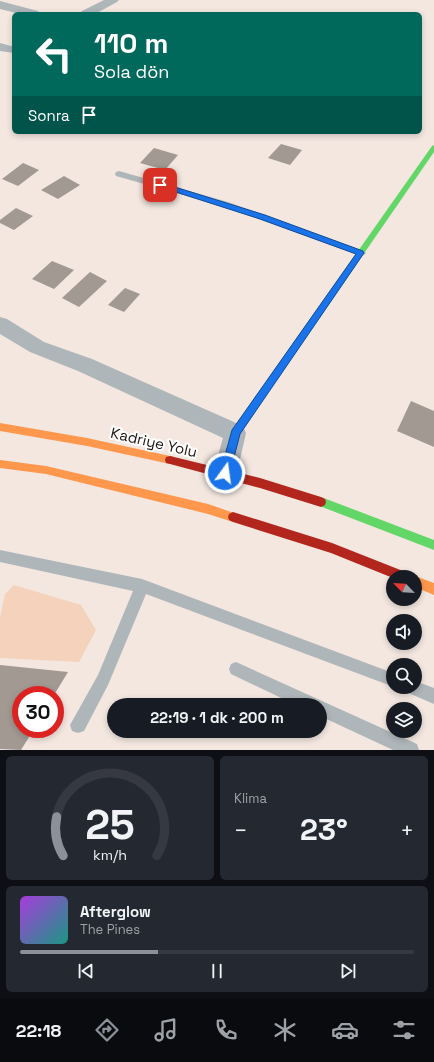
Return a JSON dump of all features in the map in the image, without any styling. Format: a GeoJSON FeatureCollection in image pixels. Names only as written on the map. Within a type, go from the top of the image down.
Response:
{"type":"FeatureCollection","features":[{"type":"Feature","properties":{"kind":"main road"},"geometry":{"type":"LineString","coordinates":[[235,433],[434,147]]}},
{"type":"Feature","properties":{"kind":"main road","name":"Kadriye Yolu"},"geometry":{"type":"LineString","coordinates":[[0,427],[72,438],[225,473],[343,510],[434,545]]}},
{"type":"Feature","properties":{"kind":"main road"},"geometry":{"type":"LineString","coordinates":[[0,464],[46,470],[208,509],[332,548],[387,570]]}},
{"type":"Feature","properties":{"kind":"main road"},"geometry":{"type":"LineString","coordinates":[[422,584],[434,589]]}},
{"type":"Feature","properties":{"kind":"street"},"geometry":{"type":"LineString","coordinates":[[90,12],[113,0]]}},
{"type":"Feature","properties":{"kind":"street"},"geometry":{"type":"LineString","coordinates":[[0,5],[26,12]]}},
{"type":"Feature","properties":{"kind":"street"},"geometry":{"type":"LineString","coordinates":[[0,47],[12,50]]}},
{"type":"Feature","properties":{"kind":"street"},"geometry":{"type":"LineString","coordinates":[[0,324],[36,347],[85,365],[235,433],[225,473]]}},
{"type":"Feature","properties":{"kind":"lane"},"geometry":{"type":"LineString","coordinates":[[119,174],[225,204],[361,253]]}},
{"type":"Feature","properties":{"kind":"lane"},"geometry":{"type":"LineString","coordinates":[[0,556],[142,586],[386,677]]}},
{"type":"Feature","properties":{"kind":"lane"},"geometry":{"type":"LineString","coordinates":[[78,725],[103,680],[142,586]]}},
{"type":"Feature","properties":{"kind":"lane"},"geometry":{"type":"LineString","coordinates":[[236,670],[298,698]]}},
{"type":"Feature","properties":{"kind":"lane"},"geometry":{"type":"LineString","coordinates":[[422,691],[434,696]]}},
{"type":"Feature","properties":{"kind":"lane"},"geometry":{"type":"LineString","coordinates":[[327,711],[411,750]]}},
{"type":"Feature","properties":{"kind":"shaded area"},"geometry":{"type":"Polygon","coordinates":[[[14,585],[81,605],[96,630],[79,662],[0,658],[0,617],[5,594],[14,585]]]}},
{"type":"Feature","properties":{"kind":"building"},"geometry":{"type":"Polygon","coordinates":[[[281,144],[302,150],[290,165],[268,158],[281,144]]]}},
{"type":"Feature","properties":{"kind":"building"},"geometry":{"type":"Polygon","coordinates":[[[154,148],[178,155],[165,170],[140,163],[154,148]]]}},
{"type":"Feature","properties":{"kind":"building"},"geometry":{"type":"Polygon","coordinates":[[[23,163],[39,170],[18,186],[2,179],[23,163]]]}},
{"type":"Feature","properties":{"kind":"building"},"geometry":{"type":"Polygon","coordinates":[[[64,176],[80,185],[58,199],[41,190],[64,176]]]}},
{"type":"Feature","properties":{"kind":"building"},"geometry":{"type":"Polygon","coordinates":[[[16,208],[33,216],[14,230],[0,223],[0,220],[16,208]]]}},
{"type":"Feature","properties":{"kind":"building"},"geometry":{"type":"Polygon","coordinates":[[[52,261],[74,270],[54,289],[32,279],[52,261]]]}},
{"type":"Feature","properties":{"kind":"building"},"geometry":{"type":"Polygon","coordinates":[[[90,272],[107,281],[79,307],[62,298],[90,272]]]}},
{"type":"Feature","properties":{"kind":"building"},"geometry":{"type":"Polygon","coordinates":[[[125,288],[140,294],[124,312],[108,305],[125,288]]]}},
{"type":"Feature","properties":{"kind":"building"},"geometry":{"type":"Polygon","coordinates":[[[411,401],[434,411],[434,447],[397,431],[411,401]]]}},
{"type":"Feature","properties":{"kind":"building"},"geometry":{"type":"Polygon","coordinates":[[[0,665],[68,672],[59,686],[12,686],[12,738],[28,738],[21,750],[0,749],[0,665]]]}},
{"type":"Feature","properties":{"kind":"traffic: fast"},"geometry":{"type":"LineString","coordinates":[[235,433],[434,147]]}},
{"type":"Feature","properties":{"kind":"traffic: fast"},"geometry":{"type":"LineString","coordinates":[[321,502],[434,545]]}},
{"type":"Feature","properties":{"kind":"traffic: slow"},"geometry":{"type":"LineString","coordinates":[[0,427],[87,442],[170,460]]}},
{"type":"Feature","properties":{"kind":"traffic: slow"},"geometry":{"type":"LineString","coordinates":[[0,464],[46,470],[208,509],[233,517]]}},
{"type":"Feature","properties":{"kind":"traffic: slow"},"geometry":{"type":"LineString","coordinates":[[422,584],[434,589]]}},
{"type":"Feature","properties":{"kind":"traffic: jam"},"geometry":{"type":"LineString","coordinates":[[170,460],[260,483],[321,502]]}},
{"type":"Feature","properties":{"kind":"traffic: jam"},"geometry":{"type":"LineString","coordinates":[[233,517],[332,548],[387,570]]}},
{"type":"Feature","properties":{"kind":"route"},"geometry":{"type":"LineString","coordinates":[[160,185],[225,204],[361,253],[235,433],[225,473]]}}]}
